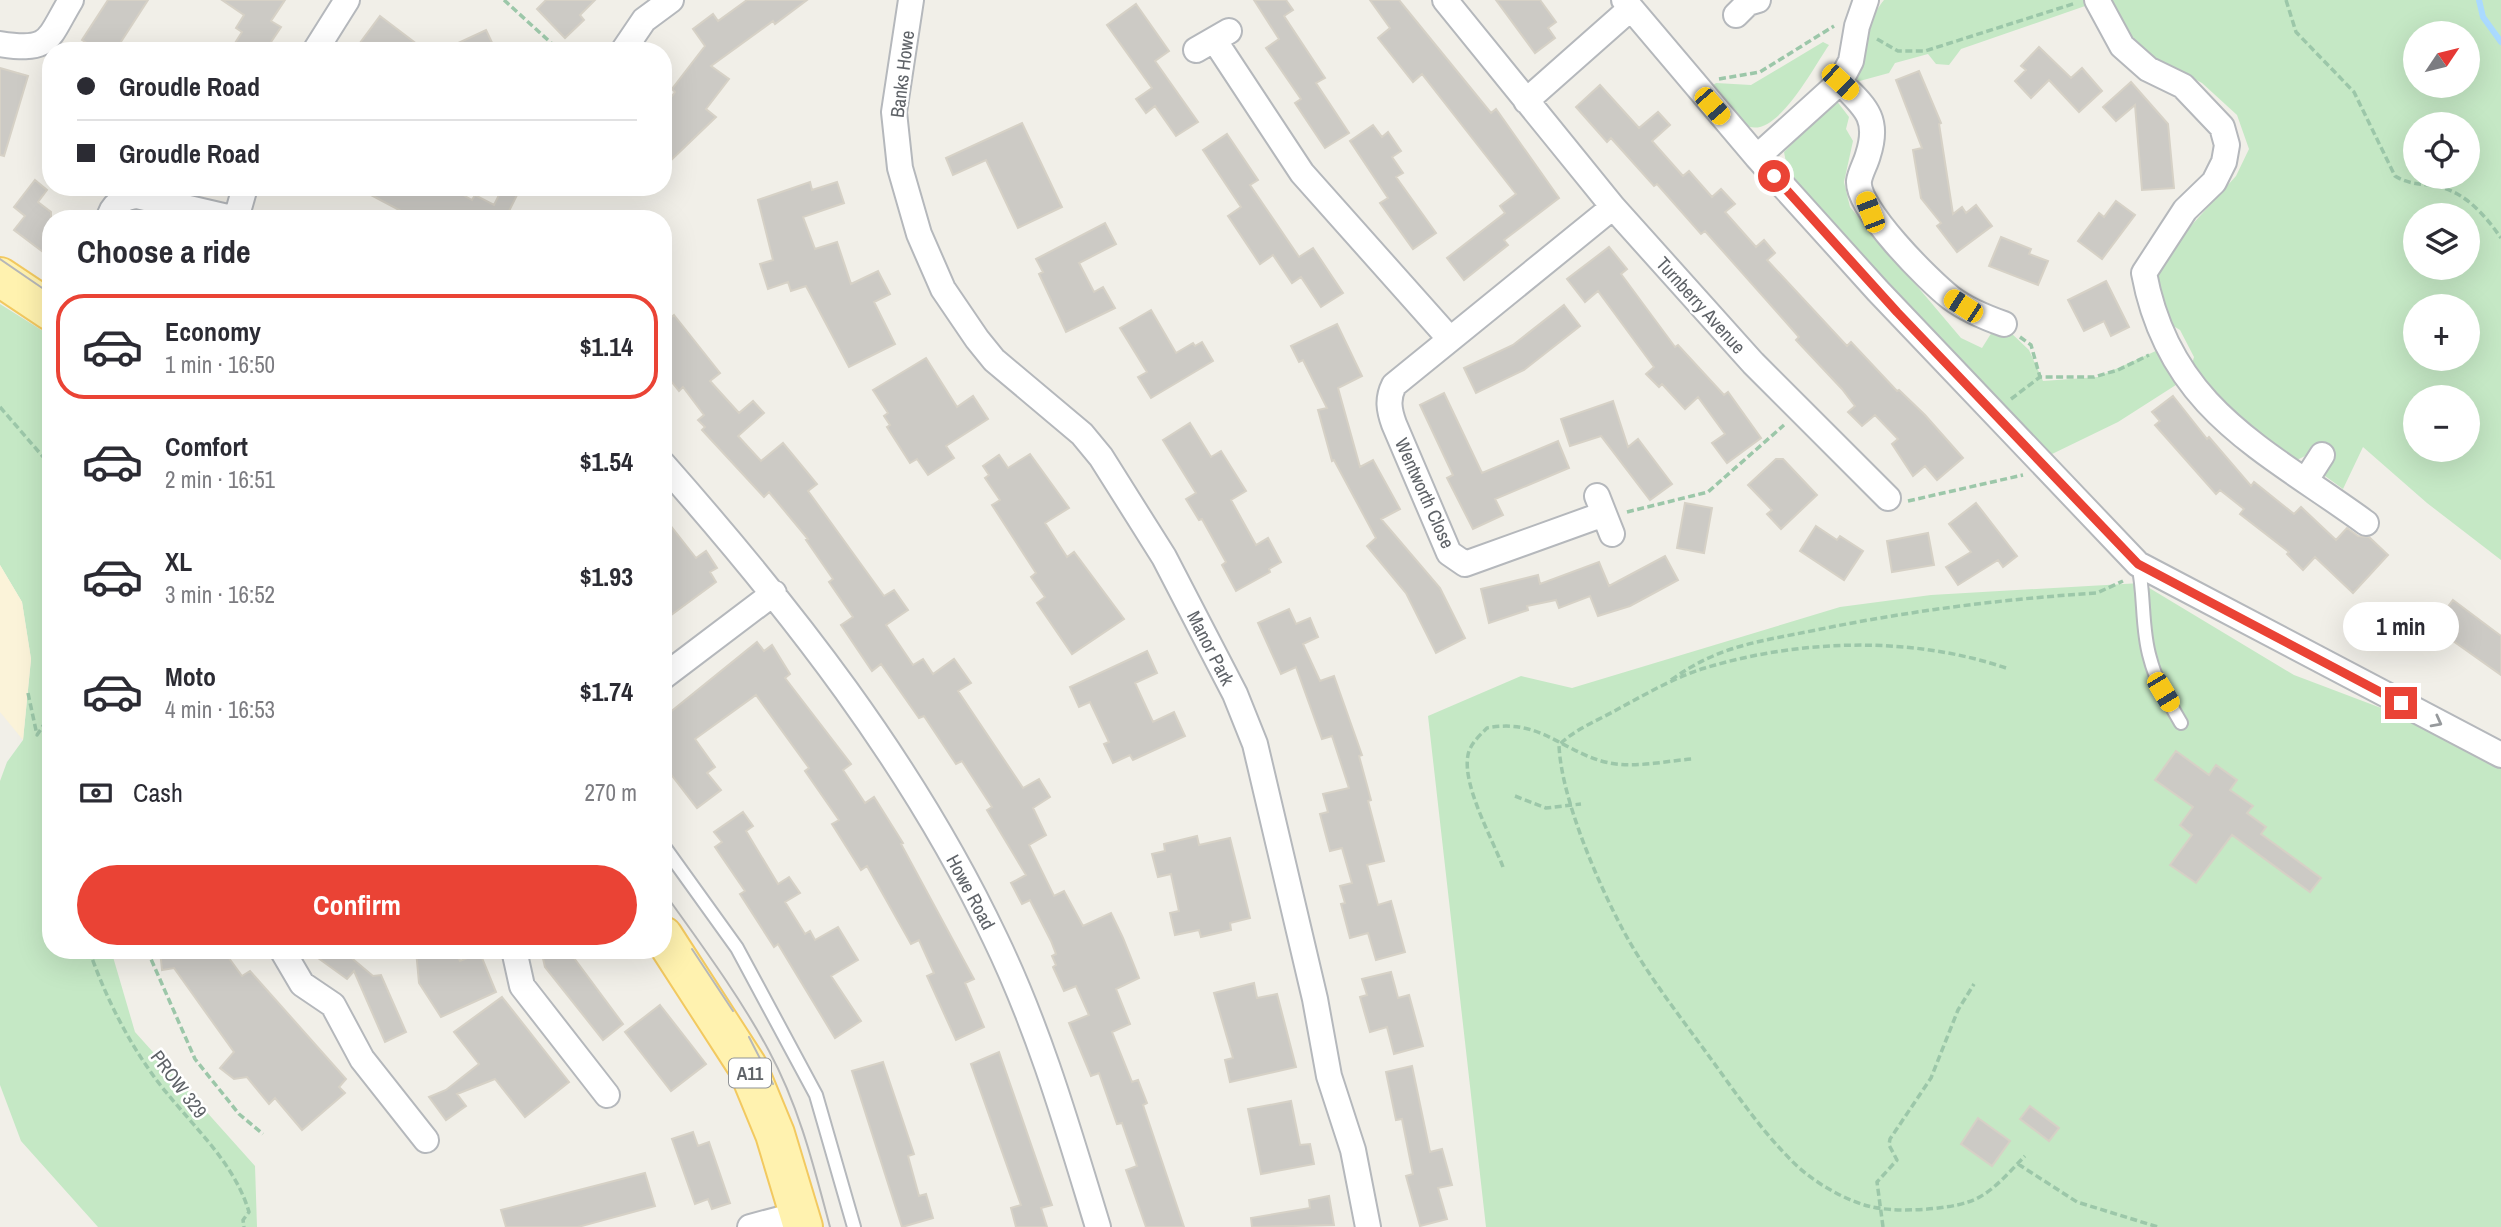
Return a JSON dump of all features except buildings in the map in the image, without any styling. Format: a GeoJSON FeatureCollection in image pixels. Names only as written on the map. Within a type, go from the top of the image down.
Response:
{"type":"FeatureCollection","features":[{"type":"Feature","properties":{"kind":"main road"},"geometry":{"type":"LineString","coordinates":[[0,278],[42,305]]}},
{"type":"Feature","properties":{"kind":"main road","name":"A11"},"geometry":{"type":"LineString","coordinates":[[672,950],[747,1066],[775,1134],[801,1221]]}},
{"type":"Feature","properties":{"kind":"street"},"geometry":{"type":"LineString","coordinates":[[46,42],[71,0]]}},
{"type":"Feature","properties":{"kind":"street"},"geometry":{"type":"LineString","coordinates":[[321,42],[347,0]]}},
{"type":"Feature","properties":{"kind":"street"},"geometry":{"type":"LineString","coordinates":[[628,42],[644,20],[671,0]]}},
{"type":"Feature","properties":{"kind":"street","name":"Banks Howe"},"geometry":{"type":"LineString","coordinates":[[898,147],[894,112],[911,0]]}},
{"type":"Feature","properties":{"kind":"street","name":"Turnberry Avenue"},"geometry":{"type":"LineString","coordinates":[[1445,0],[1525,102],[1613,207],[1754,363],[1888,498]]}},
{"type":"Feature","properties":{"kind":"street"},"geometry":{"type":"LineString","coordinates":[[1736,15],[1748,3],[1758,0]]}},
{"type":"Feature","properties":{"kind":"street"},"geometry":{"type":"LineString","coordinates":[[1757,157],[1840,82],[1851,61],[1857,26],[1866,0]]}},
{"type":"Feature","properties":{"kind":"street"},"geometry":{"type":"LineString","coordinates":[[2097,0],[2122,46],[2148,69],[2183,86],[2222,127],[2227,145],[2224,162],[2214,182],[2185,210],[2144,273],[2149,302],[2167,346],[2222,420],[2366,523]]}},
{"type":"Feature","properties":{"kind":"street"},"geometry":{"type":"LineString","coordinates":[[1525,102],[1627,4],[1757,157],[1992,412],[2138,564],[2501,755]]}},
{"type":"Feature","properties":{"kind":"street"},"geometry":{"type":"LineString","coordinates":[[1213,40],[1302,173],[1449,338]]}},
{"type":"Feature","properties":{"kind":"street"},"geometry":{"type":"LineString","coordinates":[[0,44],[30,49],[42,44]]}},
{"type":"Feature","properties":{"kind":"street"},"geometry":{"type":"LineString","coordinates":[[1840,82],[1867,108],[1874,134],[1858,182],[1870,212],[1903,252],[1949,296],[1977,315],[2004,324]]}},
{"type":"Feature","properties":{"kind":"street","name":"Manor Park"},"geometry":{"type":"LineString","coordinates":[[898,147],[900,168],[919,234],[943,289],[994,360],[1082,433],[1101,457],[1164,557],[1234,694],[1255,744],[1315,999],[1329,1076],[1353,1150],[1368,1227]]}},
{"type":"Feature","properties":{"kind":"street"},"geometry":{"type":"LineString","coordinates":[[114,210],[119,202],[127,197],[137,196],[197,210]]}},
{"type":"Feature","properties":{"kind":"street","name":"Wentworth Close"},"geometry":{"type":"LineString","coordinates":[[1604,515],[1465,564],[1449,553],[1389,411],[1390,394],[1394,385],[1613,207]]}},
{"type":"Feature","properties":{"kind":"street"},"geometry":{"type":"LineString","coordinates":[[2306,481],[2322,455]]}},
{"type":"Feature","properties":{"kind":"street","name":"Howe Road"},"geometry":{"type":"LineString","coordinates":[[672,474],[775,593],[908,781],[957,863],[996,940],[1026,1011],[1057,1094],[1097,1227]]}},
{"type":"Feature","properties":{"kind":"street"},"geometry":{"type":"LineString","coordinates":[[672,670],[775,593]]}},
{"type":"Feature","properties":{"kind":"street"},"geometry":{"type":"LineString","coordinates":[[287,959],[302,984],[333,1005],[362,1059],[426,1140]]}},
{"type":"Feature","properties":{"kind":"street"},"geometry":{"type":"LineString","coordinates":[[516,959],[522,986],[607,1095]]}},
{"type":"Feature","properties":{"kind":"street"},"geometry":{"type":"LineString","coordinates":[[750,1227],[801,1221]]}},
{"type":"Feature","properties":{"kind":"lane"},"geometry":{"type":"LineString","coordinates":[[2138,564],[2144,590],[2149,656],[2163,692],[2181,723]]}},
{"type":"Feature","properties":{"kind":"lane"},"geometry":{"type":"LineString","coordinates":[[672,858],[737,948],[816,1096],[854,1227]]}},
{"type":"Feature","properties":{"kind":"path"},"geometry":{"type":"LineString","coordinates":[[504,0],[551,42]]}},
{"type":"Feature","properties":{"kind":"path"},"geometry":{"type":"LineString","coordinates":[[1711,80],[1760,72],[1843,21],[1857,26],[1898,51],[1924,51],[2085,0]]}},
{"type":"Feature","properties":{"kind":"path"},"geometry":{"type":"LineString","coordinates":[[2286,0],[2295,32],[2354,92],[2395,176],[2404,182],[2442,188],[2462,197],[2490,222],[2501,238]]}},
{"type":"Feature","properties":{"kind":"path"},"geometry":{"type":"LineString","coordinates":[[2004,324],[2031,345],[2039,377]]}},
{"type":"Feature","properties":{"kind":"path"},"geometry":{"type":"LineString","coordinates":[[1992,412],[2039,377],[2094,377],[2118,370],[2167,346]]}},
{"type":"Feature","properties":{"kind":"path"},"geometry":{"type":"LineString","coordinates":[[0,407],[42,456]]}},
{"type":"Feature","properties":{"kind":"path"},"geometry":{"type":"LineString","coordinates":[[1604,515],[1708,492],[1802,410]]}},
{"type":"Feature","properties":{"kind":"path"},"geometry":{"type":"LineString","coordinates":[[1888,498],[1910,501],[2046,468]]}},
{"type":"Feature","properties":{"kind":"path"},"geometry":{"type":"LineString","coordinates":[[2025,1156],[1998,1183],[1969,1202],[1941,1207],[1868,1206],[1818,1182],[1792,1161],[1749,1112],[1628,939],[1581,834],[1560,760],[1559,745],[1663,685],[1697,661],[1738,645],[1898,612],[2097,593],[2118,585],[2138,564]]}},
{"type":"Feature","properties":{"kind":"path"},"geometry":{"type":"LineString","coordinates":[[1663,685],[1703,669],[1756,654],[1816,647],[1888,648],[1966,654],[2006,668]]}},
{"type":"Feature","properties":{"kind":"path"},"geometry":{"type":"LineString","coordinates":[[28,692],[37,735],[42,728]]}},
{"type":"Feature","properties":{"kind":"path"},"geometry":{"type":"LineString","coordinates":[[1503,867],[1474,792],[1468,755],[1475,740],[1487,728],[1521,725],[1604,761],[1631,765],[1692,759]]}},
{"type":"Feature","properties":{"kind":"path"},"geometry":{"type":"LineString","coordinates":[[1515,796],[1546,808],[1581,804]]}},
{"type":"Feature","properties":{"kind":"path","name":"PROW 329"},"geometry":{"type":"LineString","coordinates":[[92,959],[106,997],[128,1038],[157,1081],[233,1173],[249,1212],[243,1220],[244,1227]]}},
{"type":"Feature","properties":{"kind":"path"},"geometry":{"type":"LineString","coordinates":[[151,959],[195,1059],[239,1114],[262,1134]]}},
{"type":"Feature","properties":{"kind":"path"},"geometry":{"type":"LineString","coordinates":[[1883,1227],[1877,1182],[1897,1160],[1889,1145],[1889,1139],[1931,1079],[1958,1010],[1974,984]]}},
{"type":"Feature","properties":{"kind":"path"},"geometry":{"type":"LineString","coordinates":[[2017,1164],[2077,1202],[2158,1227]]}},
{"type":"Feature","properties":{"kind":"green space"},"geometry":{"type":"Polygon","coordinates":[[[1884,0],[2084,0],[2088,5],[1961,49],[1949,65],[1936,64],[1928,54],[1895,63],[1889,73],[1856,82],[1857,62],[1863,39],[1884,0]]]}},
{"type":"Feature","properties":{"kind":"green space"},"geometry":{"type":"Polygon","coordinates":[[[2108,0],[2501,0],[2501,560],[2427,503],[2363,447],[2343,489],[2325,476],[2325,470],[2334,453],[2320,443],[2313,452],[2297,460],[2281,451],[2239,418],[2192,364],[2194,357],[2180,330],[2170,324],[2155,276],[2161,259],[2236,176],[2249,149],[2237,115],[2202,83],[2174,68],[2153,62],[2135,46],[2108,0]]]}},
{"type":"Feature","properties":{"kind":"green space"},"geometry":{"type":"Polygon","coordinates":[[[1823,42],[1829,45],[1803,85],[1780,114],[1768,123],[1756,127],[1744,124],[1712,86],[1716,83],[1751,85],[1823,42]]]}},
{"type":"Feature","properties":{"kind":"green space"},"geometry":{"type":"Polygon","coordinates":[[[1836,100],[1849,117],[1846,129],[1853,141],[1844,182],[1850,207],[1961,338],[1982,348],[1992,332],[2009,331],[2029,350],[2043,381],[2098,377],[2158,350],[2179,383],[2118,422],[2050,455],[1938,338],[1788,173],[1784,152],[1836,100]]]}},
{"type":"Feature","properties":{"kind":"green space"},"geometry":{"type":"Polygon","coordinates":[[[0,304],[42,330],[42,959],[114,959],[135,1032],[255,1166],[257,1227],[98,1227],[21,1141],[0,1085],[0,781],[7,762],[23,740],[31,659],[22,602],[0,565],[0,304]]]}},
{"type":"Feature","properties":{"kind":"green space"},"geometry":{"type":"Polygon","coordinates":[[[2141,583],[2294,675],[2397,714],[2501,768],[2501,1227],[1486,1227],[1428,716],[1521,676],[1572,688],[1840,607],[1931,595],[2141,583]]]}},
{"type":"Feature","properties":{"kind":"sand"},"geometry":{"type":"Polygon","coordinates":[[[0,565],[22,602],[31,659],[23,740],[0,712],[0,565]]]}},
{"type":"Feature","properties":{"kind":"waterway"},"geometry":{"type":"LineString","coordinates":[[2479,0],[2483,17],[2501,42]]}},
{"type":"Feature","properties":{"kind":"tram line"},"geometry":{"type":"LineString","coordinates":[[0,259],[42,288]]}},
{"type":"Feature","properties":{"kind":"tram line"},"geometry":{"type":"LineString","coordinates":[[672,904],[732,989],[780,1072],[805,1137],[830,1227]]}},
{"type":"Feature","properties":{"kind":"tram line"},"geometry":{"type":"LineString","coordinates":[[692,949],[733,1011]]}},
{"type":"Feature","properties":{"kind":"tram line"},"geometry":{"type":"LineString","coordinates":[[749,1037],[773,1084]]}},
{"type":"Feature","properties":{"kind":"route"},"geometry":{"type":"LineString","coordinates":[[1774,176],[1897,312],[2138,564],[2248,625],[2401,703]]}}]}
